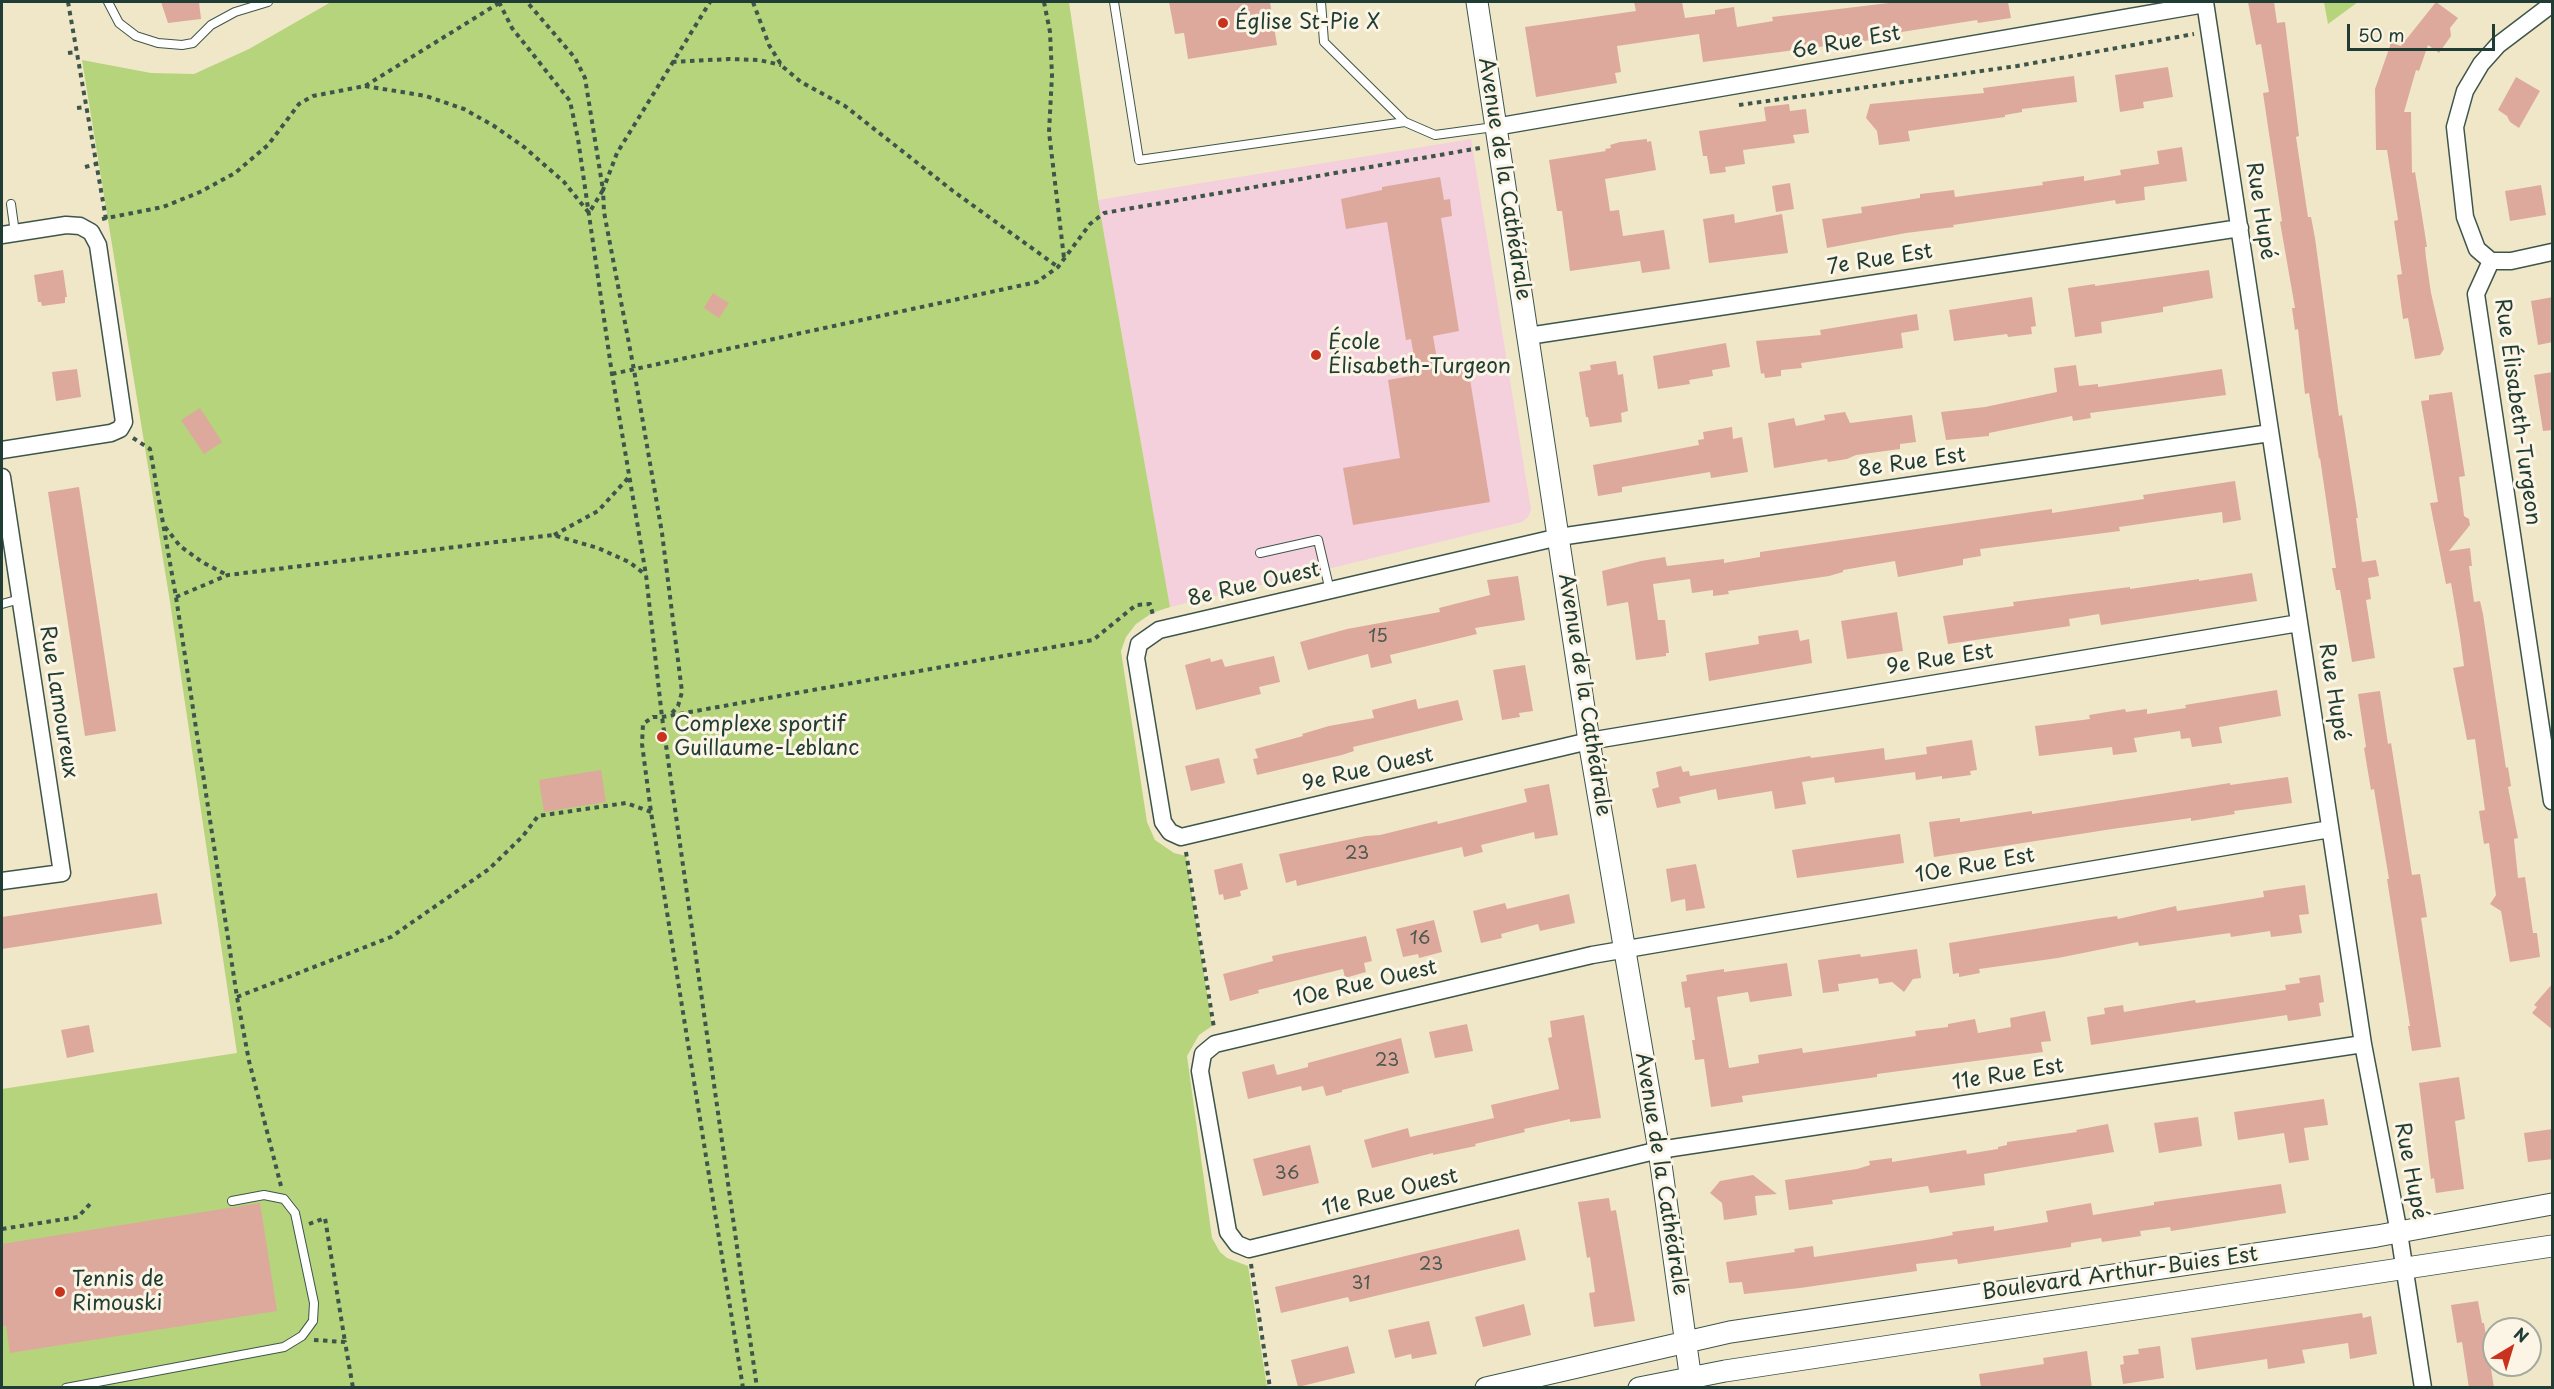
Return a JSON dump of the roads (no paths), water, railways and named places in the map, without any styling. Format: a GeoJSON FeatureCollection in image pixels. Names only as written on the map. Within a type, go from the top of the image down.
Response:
{"type":"FeatureCollection","features":[{"type":"Feature","properties":{"kind":"street","name":"Avenue de la Cathédrale"},"geometry":{"type":"LineString","coordinates":[[1477,2],[1589,741],[1659,1150],[1691,1382]]}},
{"type":"Feature","properties":{"kind":"street","name":"6e Rue Est"},"geometry":{"type":"LineString","coordinates":[[1496,136],[2205,3]]}},
{"type":"Feature","properties":{"kind":"street","name":"Rue Hupé"},"geometry":{"type":"LineString","coordinates":[[2205,3],[2363,1044],[2399,1233],[2423,1388]]}},
{"type":"Feature","properties":{"kind":"street"},"geometry":{"type":"LineString","coordinates":[[2553,4],[2498,45],[2481,64],[2465,91],[2455,127],[2465,217],[2477,249],[2491,261],[2511,261],[2553,252]]}},
{"type":"Feature","properties":{"kind":"street"},"geometry":{"type":"LineString","coordinates":[[2,450],[103,435],[120,429],[124,422],[98,244],[86,229],[66,225],[8,234]]}},
{"type":"Feature","properties":{"kind":"street","name":"7e Rue Est"},"geometry":{"type":"LineString","coordinates":[[1528,336],[2240,228]]}},
{"type":"Feature","properties":{"kind":"street","name":"Rue Élisabeth-Turgeon"},"geometry":{"type":"LineString","coordinates":[[2491,261],[2476,294],[2549,756],[2553,801]]}},
{"type":"Feature","properties":{"kind":"street","name":"8e Rue Est"},"geometry":{"type":"LineString","coordinates":[[1559,537],[2270,433]]}},
{"type":"Feature","properties":{"kind":"street","name":"Rue Lamoureux"},"geometry":{"type":"LineString","coordinates":[[2,477],[62,873],[2,881]]}},
{"type":"Feature","properties":{"kind":"street","name":"8e Rue Ouest"},"geometry":{"type":"LineString","coordinates":[[1181,837],[1170,832],[1163,822],[1136,653],[1139,644],[1159,630],[1559,537]]}},
{"type":"Feature","properties":{"kind":"street","name":"9e Rue Est"},"geometry":{"type":"LineString","coordinates":[[1589,741],[2299,623]]}},
{"type":"Feature","properties":{"kind":"street","name":"9e Rue Ouest"},"geometry":{"type":"LineString","coordinates":[[1181,837],[1589,741]]}},
{"type":"Feature","properties":{"kind":"street","name":"10e Rue Est"},"geometry":{"type":"LineString","coordinates":[[1626,948],[2330,829]]}},
{"type":"Feature","properties":{"kind":"street","name":"10e Rue Ouest"},"geometry":{"type":"LineString","coordinates":[[1249,1249],[1237,1244],[1228,1232],[1211,1140],[1200,1071],[1203,1054],[1215,1044],[1287,1025],[1626,948]]}},
{"type":"Feature","properties":{"kind":"street","name":"11e Rue Est"},"geometry":{"type":"LineString","coordinates":[[1659,1150],[2363,1044]]}},
{"type":"Feature","properties":{"kind":"street","name":"11e Rue Ouest"},"geometry":{"type":"LineString","coordinates":[[1249,1249],[1659,1150]]}},
{"type":"Feature","properties":{"kind":"street","name":"Boulevard Arthur-Buies Est"},"geometry":{"type":"LineString","coordinates":[[1486,1388],[1686,1340],[2399,1233],[2553,1204]]}},
{"type":"Feature","properties":{"kind":"street","name":"Boulevard Arthur-Buies Est"},"geometry":{"type":"LineString","coordinates":[[1639,1388],[1691,1382],[2553,1245]]}},
{"type":"Feature","properties":{"kind":"lane"},"geometry":{"type":"LineString","coordinates":[[108,2],[119,23],[136,36],[158,43],[182,45],[193,43],[211,25],[235,12],[268,2]]}},
{"type":"Feature","properties":{"kind":"lane"},"geometry":{"type":"LineString","coordinates":[[1114,2],[1139,160],[1405,122]]}},
{"type":"Feature","properties":{"kind":"lane"},"geometry":{"type":"LineString","coordinates":[[1321,2],[1324,42],[1405,122],[1435,135],[1496,136]]}},
{"type":"Feature","properties":{"kind":"lane"},"geometry":{"type":"LineString","coordinates":[[8,234],[11,204]]}},
{"type":"Feature","properties":{"kind":"lane"},"geometry":{"type":"LineString","coordinates":[[1260,553],[1318,540],[1330,591]]}},
{"type":"Feature","properties":{"kind":"lane"},"geometry":{"type":"LineString","coordinates":[[2,604],[20,599]]}},
{"type":"Feature","properties":{"kind":"lane"},"geometry":{"type":"LineString","coordinates":[[66,1388],[284,1347],[302,1335],[313,1321],[314,1303],[295,1213],[284,1199],[264,1195],[232,1201]]}},
{"type":"Feature","properties":{"kind":"place","name":"Église St-Pie X"},"geometry":{"type":"Point","coordinates":[1223,23]}},
{"type":"Feature","properties":{"kind":"place","name":"École Élisabeth-Turgeon"},"geometry":{"type":"Point","coordinates":[1316,355]}},
{"type":"Feature","properties":{"kind":"place","name":"Complexe sportif Guillaume-Leblanc"},"geometry":{"type":"Point","coordinates":[662,737]}},
{"type":"Feature","properties":{"kind":"place","name":"Tennis de Rimouski"},"geometry":{"type":"Point","coordinates":[60,1292]}}]}
